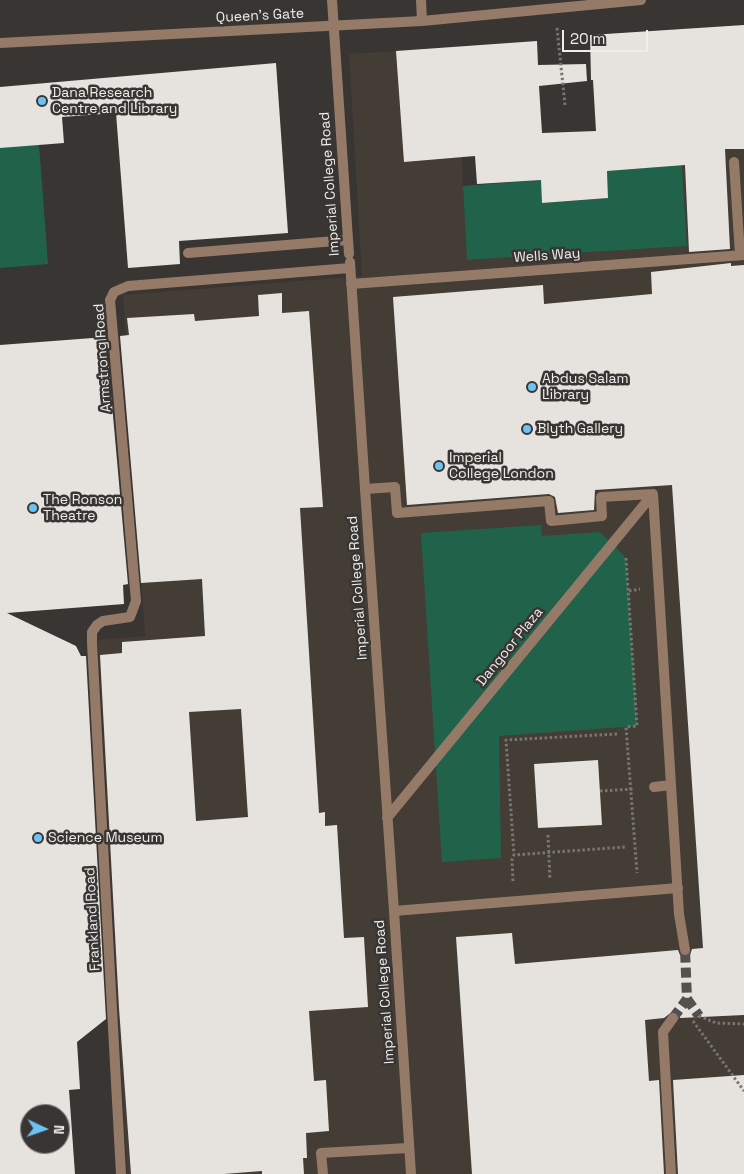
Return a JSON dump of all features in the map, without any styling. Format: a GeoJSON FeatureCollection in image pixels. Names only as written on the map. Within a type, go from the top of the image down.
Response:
{"type":"FeatureCollection","features":[{"type":"Feature","properties":{"kind":"street","name":"Imperial College Road"},"geometry":{"type":"LineString","coordinates":[[332,0],[411,1174]]}},
{"type":"Feature","properties":{"kind":"street"},"geometry":{"type":"LineString","coordinates":[[421,0],[422,21]]}},
{"type":"Feature","properties":{"kind":"street","name":"Queen's Gate"},"geometry":{"type":"LineString","coordinates":[[0,43],[422,21],[641,0]]}},
{"type":"Feature","properties":{"kind":"street"},"geometry":{"type":"LineString","coordinates":[[734,162],[742,255]]}},
{"type":"Feature","properties":{"kind":"street"},"geometry":{"type":"LineString","coordinates":[[188,253],[348,240]]}},
{"type":"Feature","properties":{"kind":"street","name":"Wells Way"},"geometry":{"type":"LineString","coordinates":[[351,284],[742,255]]}},
{"type":"Feature","properties":{"kind":"street","name":"Armstrong Road"},"geometry":{"type":"LineString","coordinates":[[136,601],[110,300],[114,292],[128,286],[350,268]]}},
{"type":"Feature","properties":{"kind":"street"},"geometry":{"type":"LineString","coordinates":[[365,489],[395,487],[397,513],[549,501],[553,503],[551,521],[602,516],[597,499],[601,497],[653,494],[679,914],[684,950]]}},
{"type":"Feature","properties":{"kind":"street","name":"Dangoor Plaza"},"geometry":{"type":"LineString","coordinates":[[387,818],[653,494]]}},
{"type":"Feature","properties":{"kind":"street","name":"Frankland Road"},"geometry":{"type":"LineString","coordinates":[[122,1174],[92,632],[97,625],[103,622],[130,616],[136,601]]}},
{"type":"Feature","properties":{"kind":"street"},"geometry":{"type":"LineString","coordinates":[[654,787],[671,786]]}},
{"type":"Feature","properties":{"kind":"street"},"geometry":{"type":"LineString","coordinates":[[394,911],[678,888]]}},
{"type":"Feature","properties":{"kind":"street"},"geometry":{"type":"LineString","coordinates":[[671,1174],[663,1032],[673,1018]]}},
{"type":"Feature","properties":{"kind":"street"},"geometry":{"type":"LineString","coordinates":[[323,1174],[321,1153],[408,1148]]}},
{"type":"Feature","properties":{"kind":"path"},"geometry":{"type":"LineString","coordinates":[[557,26],[565,104]]}},
{"type":"Feature","properties":{"kind":"path"},"geometry":{"type":"LineString","coordinates":[[626,558],[637,726],[626,727],[638,891]]}},
{"type":"Feature","properties":{"kind":"path"},"geometry":{"type":"LineString","coordinates":[[629,591],[636,590]]}},
{"type":"Feature","properties":{"kind":"path"},"geometry":{"type":"LineString","coordinates":[[514,901],[512,860],[514,855],[506,740],[617,734]]}},
{"type":"Feature","properties":{"kind":"path"},"geometry":{"type":"LineString","coordinates":[[600,791],[621,790]]}},
{"type":"Feature","properties":{"kind":"path"},"geometry":{"type":"LineString","coordinates":[[548,835],[551,898]]}},
{"type":"Feature","properties":{"kind":"path"},"geometry":{"type":"LineString","coordinates":[[514,855],[625,848]]}},
{"type":"Feature","properties":{"kind":"path"},"geometry":{"type":"LineString","coordinates":[[688,1014],[744,1090]]}},
{"type":"Feature","properties":{"kind":"path"},"geometry":{"type":"LineString","coordinates":[[699,1016],[716,1024],[744,1024]]}},
{"type":"Feature","properties":{"kind":"shaded area","name":"Imperial College London"},"geometry":{"type":"Polygon","coordinates":[[[744,25],[744,1174],[127,1174],[98,640],[145,636],[123,295],[362,276],[349,54],[456,47],[467,260],[687,246],[681,147],[744,25]]]}},
{"type":"Feature","properties":{"kind":"green space"},"geometry":{"type":"Polygon","coordinates":[[[39,144],[48,264],[0,268],[0,148],[39,144]]]}},
{"type":"Feature","properties":{"kind":"green space"},"geometry":{"type":"Polygon","coordinates":[[[682,165],[687,246],[467,260],[463,186],[541,180],[543,203],[608,198],[607,171],[682,165]]]}},
{"type":"Feature","properties":{"kind":"green space"},"geometry":{"type":"Polygon","coordinates":[[[541,525],[542,536],[600,532],[626,558],[637,726],[499,736],[501,858],[442,862],[421,533],[541,525]]]}},
{"type":"Feature","properties":{"kind":"building"},"geometry":{"type":"Polygon","coordinates":[[[744,25],[744,149],[725,149],[730,249],[689,252],[685,165],[607,171],[608,198],[542,203],[541,180],[477,184],[475,156],[404,162],[396,51],[537,41],[538,65],[586,64],[587,81],[539,86],[542,133],[596,131],[593,80],[591,80],[590,35],[744,25]]]}},
{"type":"Feature","properties":{"kind":"building"},"geometry":{"type":"Polygon","coordinates":[[[276,63],[288,233],[179,241],[180,264],[128,268],[116,113],[62,117],[64,143],[0,148],[0,87],[276,63]]]}},
{"type":"Feature","properties":{"kind":"building"},"geometry":{"type":"Polygon","coordinates":[[[731,263],[731,266],[744,265],[744,1015],[680,1018],[673,1011],[664,1018],[645,1020],[649,1081],[659,1080],[664,1174],[472,1174],[456,937],[512,933],[515,964],[678,950],[680,955],[686,957],[690,955],[692,949],[703,948],[672,485],[595,490],[594,510],[558,513],[555,497],[549,494],[407,505],[393,297],[543,285],[544,304],[652,294],[651,272],[731,263]]]}},
{"type":"Feature","properties":{"kind":"building"},"geometry":{"type":"Polygon","coordinates":[[[282,293],[282,313],[309,311],[323,507],[300,508],[319,813],[325,812],[325,826],[337,825],[344,938],[364,937],[368,1007],[309,1011],[314,1081],[326,1080],[329,1131],[306,1133],[307,1158],[303,1158],[304,1174],[262,1174],[262,1171],[224,1174],[131,1174],[119,1008],[100,655],[122,653],[122,642],[205,636],[202,579],[141,583],[120,336],[129,335],[127,318],[194,314],[195,321],[259,316],[258,295],[282,293]],[[241,709],[189,712],[196,821],[248,817],[241,709]]]}},
{"type":"Feature","properties":{"kind":"building","name":"Science Museum"},"geometry":{"type":"Polygon","coordinates":[[[106,337],[128,584],[123,585],[124,604],[7,613],[76,646],[81,656],[86,656],[106,1019],[77,1042],[80,1089],[69,1090],[70,1104],[75,1174],[0,1174],[0,345],[106,337]]]}},
{"type":"Feature","properties":{"kind":"building"},"geometry":{"type":"Polygon","coordinates":[[[598,760],[602,825],[538,828],[534,764],[598,760]]]}},
{"type":"Feature","properties":{"kind":"building"},"geometry":{"type":"Polygon","coordinates":[[[744,1075],[744,1174],[678,1174],[673,1080],[744,1075]]]}},
{"type":"Feature","properties":{"kind":"tunnel"},"geometry":{"type":"LineString","coordinates":[[673,1018],[687,999],[685,950]]}},
{"type":"Feature","properties":{"kind":"tunnel"},"geometry":{"type":"LineString","coordinates":[[687,999],[699,1016]]}},
{"type":"Feature","properties":{"kind":"place","name":"Dana Research Centre and Library"},"geometry":{"type":"Point","coordinates":[42,101]}},
{"type":"Feature","properties":{"kind":"place","name":"Abdus Salam Library"},"geometry":{"type":"Point","coordinates":[532,387]}},
{"type":"Feature","properties":{"kind":"place","name":"Blyth Gallery"},"geometry":{"type":"Point","coordinates":[527,429]}},
{"type":"Feature","properties":{"kind":"place","name":"Imperial College London"},"geometry":{"type":"Point","coordinates":[439,466]}},
{"type":"Feature","properties":{"kind":"place","name":"The Ronson Theatre"},"geometry":{"type":"Point","coordinates":[33,508]}},
{"type":"Feature","properties":{"kind":"place","name":"Science Museum"},"geometry":{"type":"Point","coordinates":[38,838]}}]}
